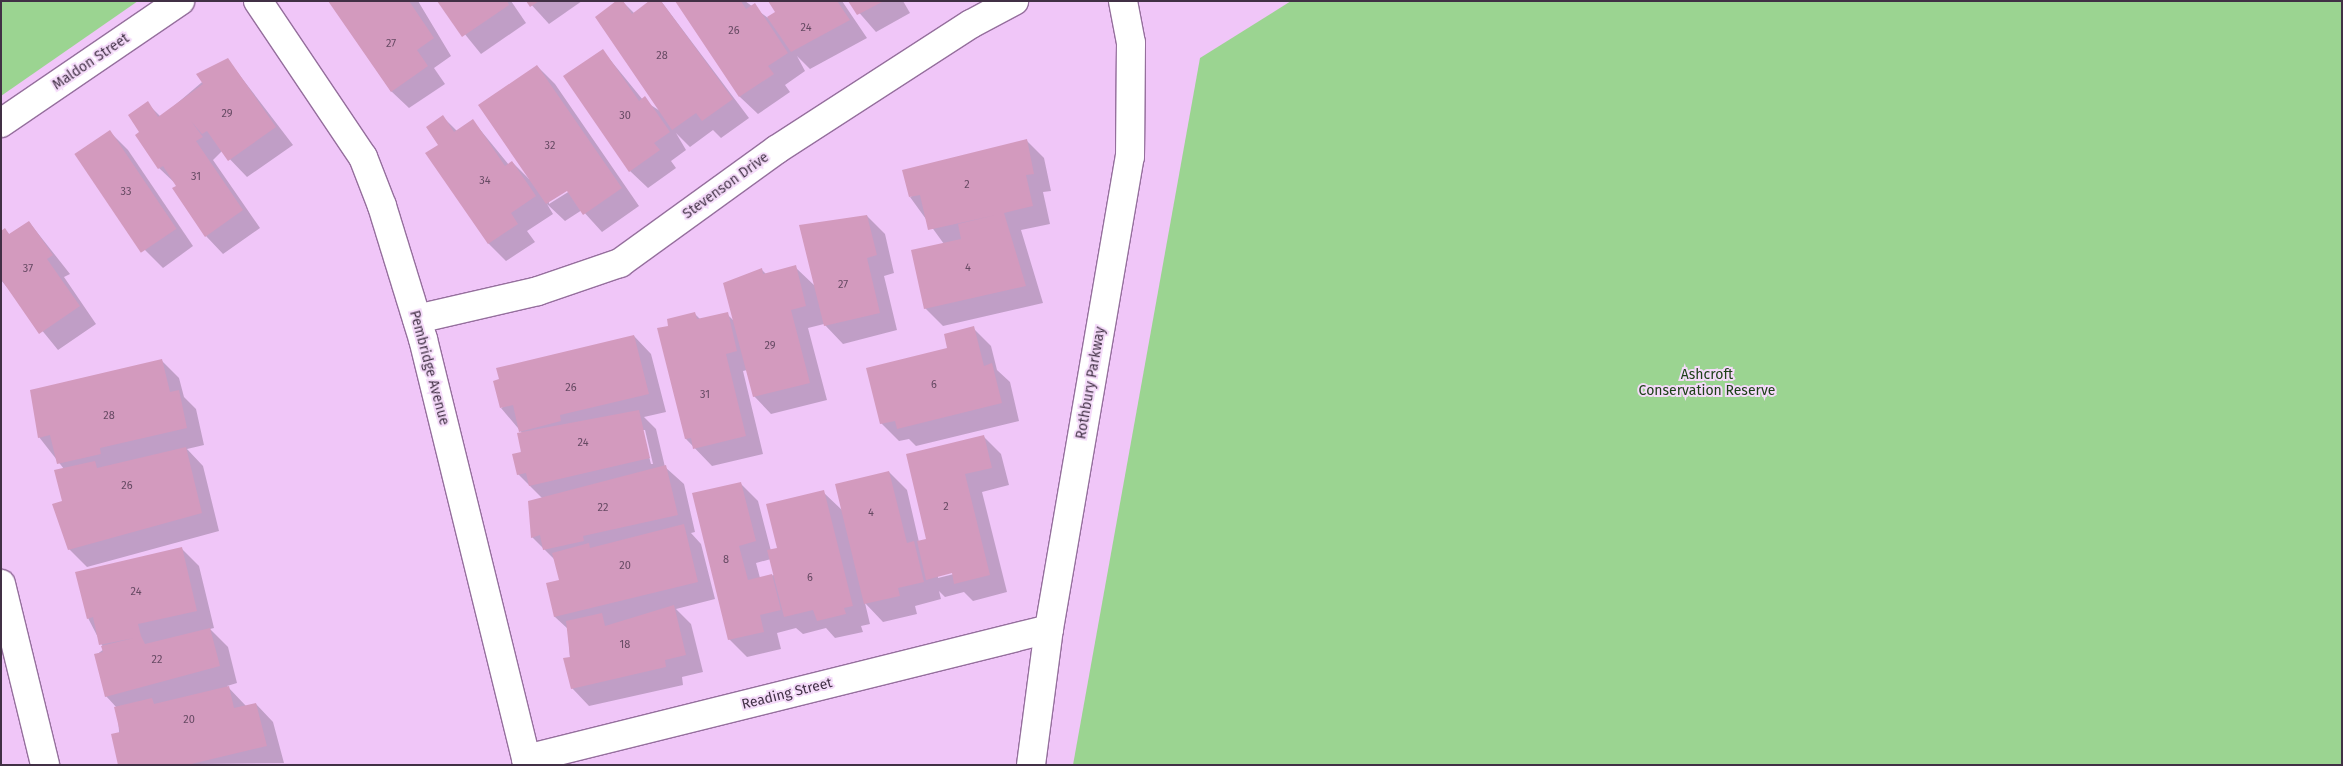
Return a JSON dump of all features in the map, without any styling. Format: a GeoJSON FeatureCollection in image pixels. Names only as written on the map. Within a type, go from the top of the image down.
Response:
{"type":"FeatureCollection","features":[{"type":"Feature","properties":{"kind":"street","name":"Maldon Street"},"geometry":{"type":"LineString","coordinates":[[1,123],[180,1]]}},
{"type":"Feature","properties":{"kind":"street","name":"Pembridge Avenue"},"geometry":{"type":"LineString","coordinates":[[258,1],[363,157],[417,319],[527,762]]}},
{"type":"Feature","properties":{"kind":"street","name":"Stevenson Drive"},"geometry":{"type":"LineString","coordinates":[[417,319],[538,291],[620,262],[776,150],[971,24],[1014,1]]}},
{"type":"Feature","properties":{"kind":"street","name":"Rothbury Parkway"},"geometry":{"type":"LineString","coordinates":[[1031,765],[1049,629],[1130,157],[1131,43],[1123,1]]}},
{"type":"Feature","properties":{"kind":"street"},"geometry":{"type":"LineString","coordinates":[[1,584],[45,765]]}},
{"type":"Feature","properties":{"kind":"street","name":"Reading Street"},"geometry":{"type":"LineString","coordinates":[[527,762],[1049,629]]}},
{"type":"Feature","properties":{"kind":"green space"},"geometry":{"type":"Polygon","coordinates":[[[1,1],[138,1],[1,96],[1,1]]]}},
{"type":"Feature","properties":{"kind":"green space","name":"Ashcroft Conservation Reserve"},"geometry":{"type":"Polygon","coordinates":[[[1291,1],[2342,1],[2342,765],[1073,765],[1200,58],[1291,1]]]}},
{"type":"Feature","properties":{"kind":"building"},"geometry":{"type":"Polygon","coordinates":[[[328,1],[409,1],[434,38],[417,50],[428,66],[391,92],[328,1]]]}},
{"type":"Feature","properties":{"kind":"building"},"geometry":{"type":"Polygon","coordinates":[[[437,1],[507,1],[509,5],[462,37],[437,1]]]}},
{"type":"Feature","properties":{"kind":"building"},"geometry":{"type":"Polygon","coordinates":[[[526,1],[539,1],[530,7],[526,1]]]}},
{"type":"Feature","properties":{"kind":"building"},"geometry":{"type":"Polygon","coordinates":[[[616,1],[623,1],[632,14],[649,1],[661,1],[733,99],[702,121],[696,113],[672,130],[595,17],[616,1]]]}},
{"type":"Feature","properties":{"kind":"building"},"geometry":{"type":"Polygon","coordinates":[[[675,1],[741,1],[746,9],[755,3],[788,53],[768,66],[774,74],[739,97],[675,1]]]}},
{"type":"Feature","properties":{"kind":"building"},"geometry":{"type":"Polygon","coordinates":[[[768,1],[837,1],[850,20],[791,52],[767,17],[775,12],[768,1]]]}},
{"type":"Feature","properties":{"kind":"building"},"geometry":{"type":"Polygon","coordinates":[[[848,1],[884,1],[857,15],[848,1]]]}},
{"type":"Feature","properties":{"kind":"building"},"geometry":{"type":"Polygon","coordinates":[[[603,49],[639,101],[645,96],[670,132],[654,143],[660,150],[629,172],[563,76],[603,49]]]}},
{"type":"Feature","properties":{"kind":"building"},"geometry":{"type":"Polygon","coordinates":[[[228,58],[276,127],[228,161],[207,131],[202,134],[191,121],[203,137],[196,141],[243,210],[205,237],[172,188],[176,186],[163,166],[158,169],[135,135],[139,132],[128,115],[148,101],[158,117],[203,84],[196,74],[228,58]]]}},
{"type":"Feature","properties":{"kind":"building"},"geometry":{"type":"Polygon","coordinates":[[[537,65],[622,188],[583,215],[567,191],[546,204],[478,105],[537,65]]]}},
{"type":"Feature","properties":{"kind":"building"},"geometry":{"type":"Polygon","coordinates":[[[443,115],[454,132],[473,119],[505,166],[512,161],[536,196],[511,213],[518,224],[488,244],[425,153],[438,145],[426,127],[443,115]]]}},
{"type":"Feature","properties":{"kind":"building"},"geometry":{"type":"Polygon","coordinates":[[[110,130],[177,229],[141,253],[74,154],[110,130]]]}},
{"type":"Feature","properties":{"kind":"building"},"geometry":{"type":"Polygon","coordinates":[[[1027,139],[1034,174],[1026,175],[1033,206],[1004,213],[1026,286],[924,309],[911,250],[961,239],[958,224],[996,215],[928,230],[920,195],[909,197],[902,170],[1027,139]]]}},
{"type":"Feature","properties":{"kind":"building"},"geometry":{"type":"Polygon","coordinates":[[[867,215],[877,255],[867,258],[880,313],[824,326],[799,225],[867,215]]]}},
{"type":"Feature","properties":{"kind":"building"},"geometry":{"type":"Polygon","coordinates":[[[29,221],[53,255],[47,259],[80,306],[39,334],[1,279],[1,231],[5,228],[9,234],[29,221]]]}},
{"type":"Feature","properties":{"kind":"building"},"geometry":{"type":"Polygon","coordinates":[[[796,265],[806,306],[791,310],[810,383],[753,397],[723,283],[762,268],[763,274],[796,265]]]}},
{"type":"Feature","properties":{"kind":"building"},"geometry":{"type":"Polygon","coordinates":[[[695,312],[697,319],[728,312],[737,351],[726,354],[746,436],[693,449],[691,438],[685,439],[657,328],[668,326],[667,319],[695,312]]]}},
{"type":"Feature","properties":{"kind":"building"},"geometry":{"type":"Polygon","coordinates":[[[974,326],[984,366],[992,363],[1002,403],[897,429],[895,421],[880,424],[866,368],[947,348],[944,334],[974,326]]]}},
{"type":"Feature","properties":{"kind":"building"},"geometry":{"type":"Polygon","coordinates":[[[634,335],[649,394],[560,415],[561,421],[519,432],[513,405],[500,408],[493,381],[499,379],[496,368],[634,335]]]}},
{"type":"Feature","properties":{"kind":"building"},"geometry":{"type":"Polygon","coordinates":[[[162,359],[170,392],[179,390],[187,428],[100,448],[101,454],[57,464],[50,435],[38,438],[30,390],[162,359]]]}},
{"type":"Feature","properties":{"kind":"building"},"geometry":{"type":"Polygon","coordinates":[[[639,410],[650,458],[529,486],[526,473],[517,475],[512,454],[521,452],[517,433],[639,410]]]}},
{"type":"Feature","properties":{"kind":"building"},"geometry":{"type":"Polygon","coordinates":[[[984,435],[992,468],[965,474],[990,575],[954,584],[952,573],[926,580],[917,541],[926,539],[906,454],[984,435]]]}},
{"type":"Feature","properties":{"kind":"building"},"geometry":{"type":"Polygon","coordinates":[[[186,447],[202,513],[68,550],[52,504],[62,501],[54,470],[95,461],[97,468],[186,447]]]}},
{"type":"Feature","properties":{"kind":"building"},"geometry":{"type":"Polygon","coordinates":[[[666,465],[678,515],[583,536],[584,541],[543,550],[540,535],[531,538],[528,501],[666,465]]]}},
{"type":"Feature","properties":{"kind":"building"},"geometry":{"type":"Polygon","coordinates":[[[889,471],[907,543],[914,541],[924,582],[898,588],[900,596],[864,604],[835,484],[889,471]]]}},
{"type":"Feature","properties":{"kind":"building"},"geometry":{"type":"Polygon","coordinates":[[[741,482],[756,541],[739,546],[748,580],[772,574],[781,610],[760,615],[764,632],[728,640],[692,493],[741,482]]]}},
{"type":"Feature","properties":{"kind":"building"},"geometry":{"type":"Polygon","coordinates":[[[824,490],[853,606],[844,608],[846,614],[817,621],[813,610],[784,617],[767,550],[777,548],[766,504],[824,490]]]}},
{"type":"Feature","properties":{"kind":"building"},"geometry":{"type":"Polygon","coordinates":[[[684,524],[698,582],[554,617],[546,583],[559,580],[552,553],[589,543],[590,548],[684,524]]]}},
{"type":"Feature","properties":{"kind":"building"},"geometry":{"type":"Polygon","coordinates":[[[182,547],[197,611],[138,624],[141,636],[145,644],[210,628],[220,666],[105,697],[94,654],[103,652],[101,646],[134,638],[99,645],[93,617],[87,619],[75,572],[182,547]]]}},
{"type":"Feature","properties":{"kind":"building"},"geometry":{"type":"Polygon","coordinates":[[[674,605],[686,655],[665,660],[666,667],[571,689],[563,658],[570,657],[566,621],[602,613],[605,626],[674,605]]]}},
{"type":"Feature","properties":{"kind":"building"},"geometry":{"type":"Polygon","coordinates":[[[229,686],[234,708],[256,703],[267,746],[187,765],[118,765],[111,734],[120,732],[114,707],[152,698],[154,704],[229,686]]]}}]}
